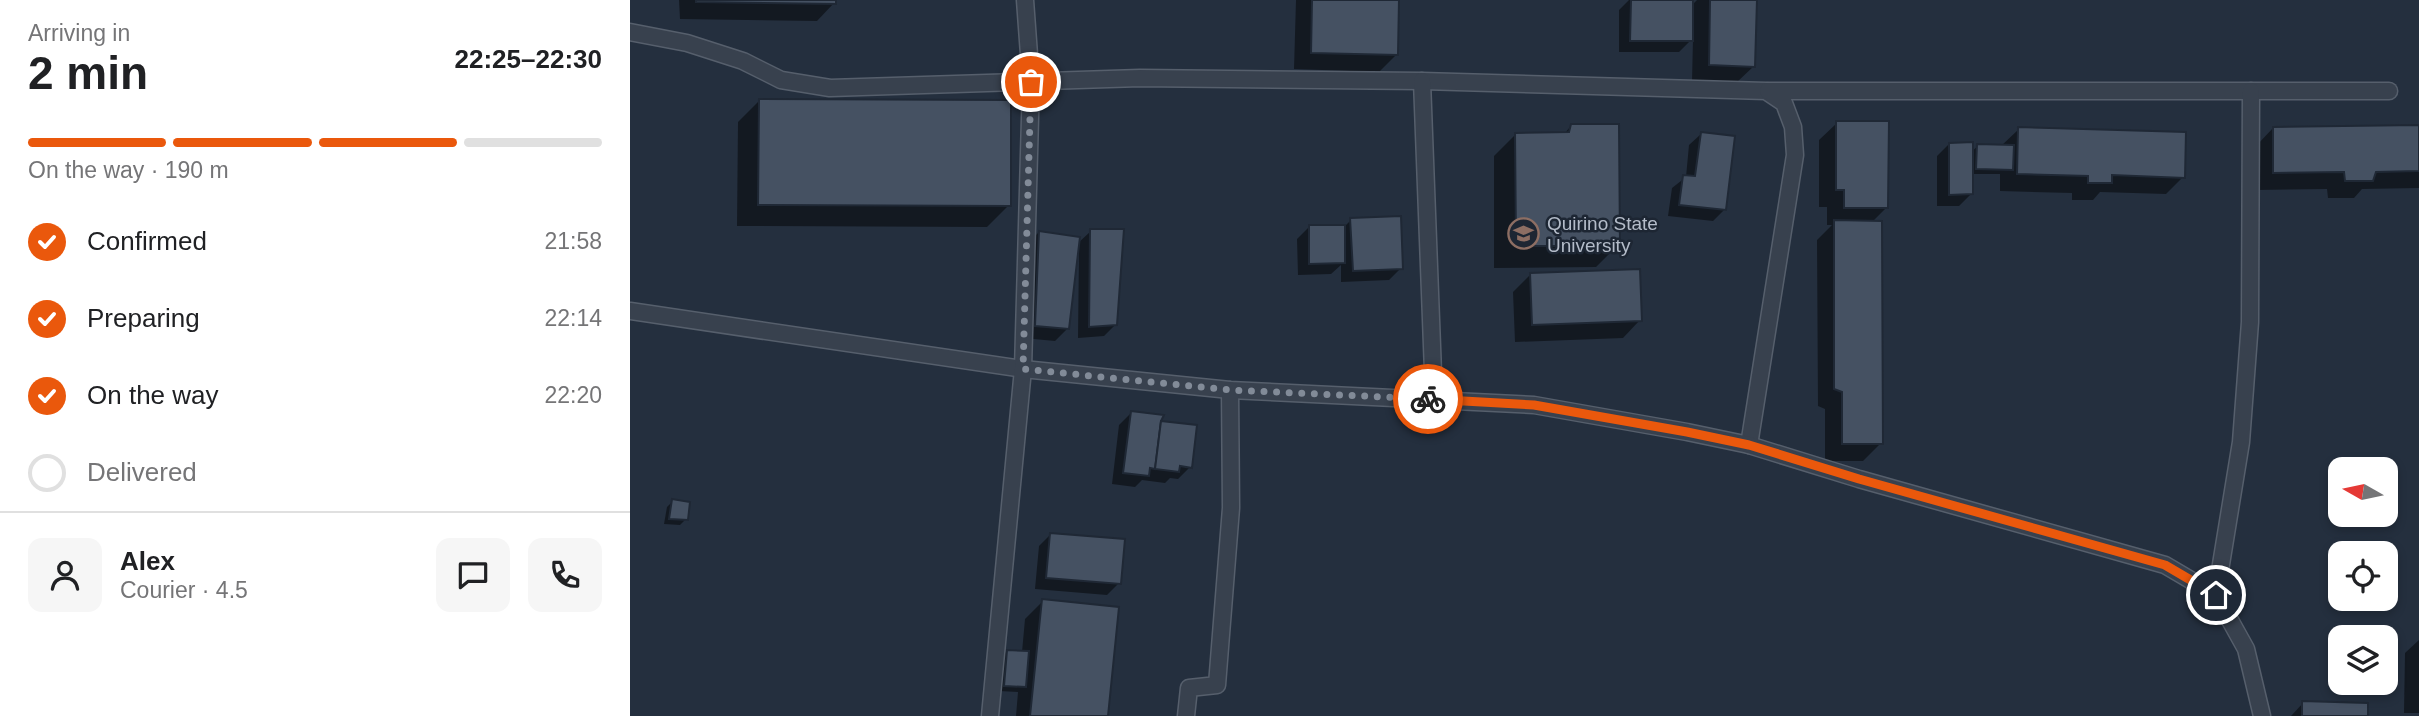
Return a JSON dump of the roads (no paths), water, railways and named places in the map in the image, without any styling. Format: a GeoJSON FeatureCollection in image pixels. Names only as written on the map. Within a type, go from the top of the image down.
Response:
{"type":"FeatureCollection","features":[{"type":"Feature","properties":{"kind":"lane"},"geometry":{"type":"LineString","coordinates":[[990,716],[1023,369],[1031,82],[1025,0]]}},
{"type":"Feature","properties":{"kind":"lane"},"geometry":{"type":"LineString","coordinates":[[630,32],[687,43],[743,61],[781,80],[830,88],[1140,78],[1422,81],[1766,91],[2389,91]]}},
{"type":"Feature","properties":{"kind":"lane"},"geometry":{"type":"LineString","coordinates":[[1422,81],[1434,399]]}},
{"type":"Feature","properties":{"kind":"lane"},"geometry":{"type":"LineString","coordinates":[[1749,445],[1795,155],[1793,127],[1784,103],[1766,91]]}},
{"type":"Feature","properties":{"kind":"lane"},"geometry":{"type":"LineString","coordinates":[[2216,595],[2241,442],[2249,335],[2251,91]]}},
{"type":"Feature","properties":{"kind":"lane"},"geometry":{"type":"LineString","coordinates":[[630,311],[1023,369],[1230,390],[1534,405],[1749,445],[1872,483],[2165,565],[2216,595],[2246,649],[2262,716]]}},
{"type":"Feature","properties":{"kind":"lane"},"geometry":{"type":"LineString","coordinates":[[1186,716],[1189,688],[1217,685],[1231,508],[1230,390]]}},
{"type":"Feature","properties":{"kind":"place","name":"Quirino State University"},"geometry":{"type":"Point","coordinates":[1524,234]}}]}
